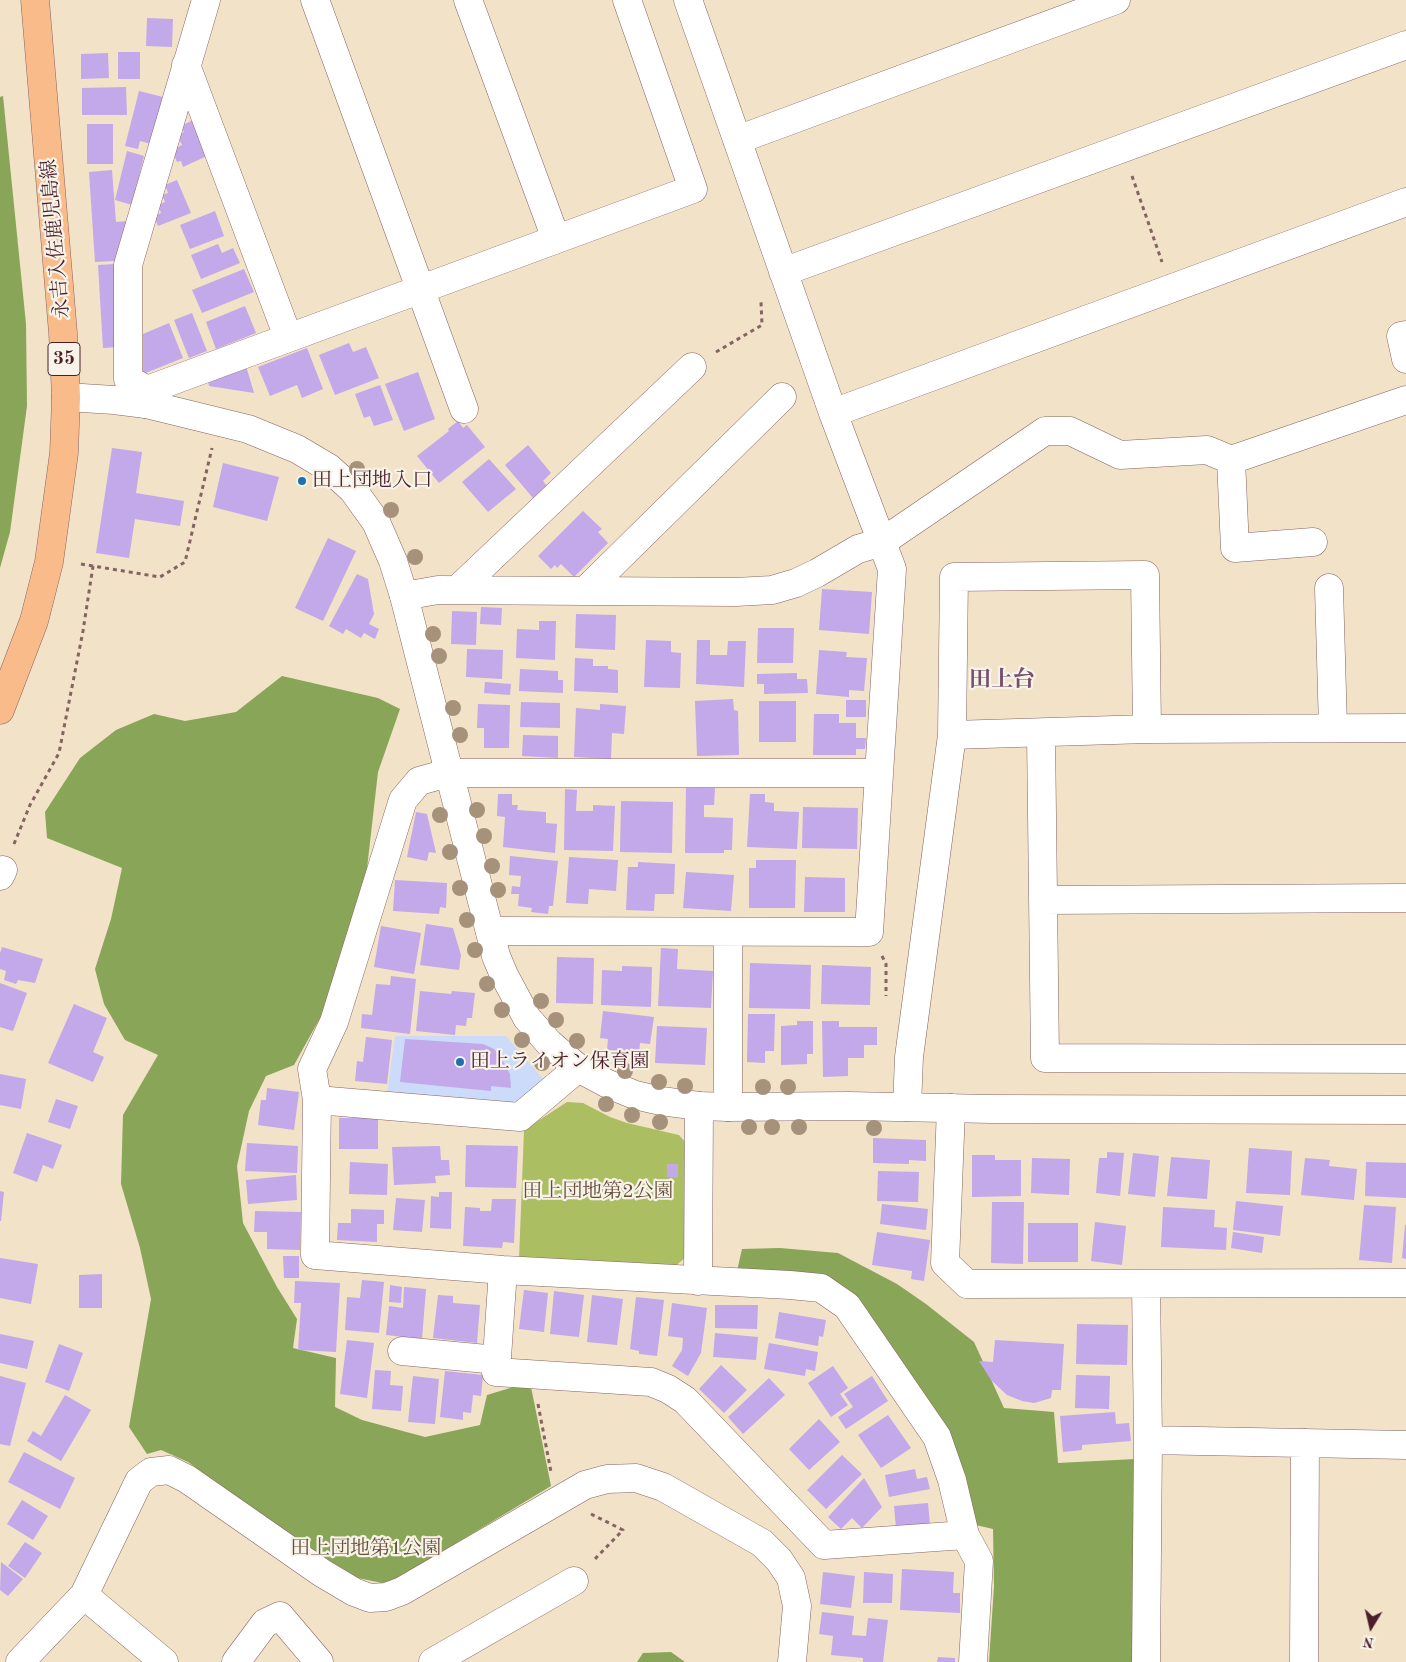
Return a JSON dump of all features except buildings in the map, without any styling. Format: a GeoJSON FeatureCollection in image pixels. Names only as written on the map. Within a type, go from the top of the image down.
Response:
{"type":"FeatureCollection","features":[{"type":"Feature","properties":{"kind":"main road","name":"永吉入佐鹿児島線"},"geometry":{"type":"LineString","coordinates":[[0,710],[34,621],[49,562],[64,453],[66,397],[64,333],[35,0]]}},
{"type":"Feature","properties":{"kind":"street"},"geometry":{"type":"LineString","coordinates":[[206,0],[128,265],[128,379],[147,397],[218,421],[248,428],[297,449],[329,468],[353,490],[376,522],[393,561],[404,596],[448,773],[490,931],[504,975],[527,1018],[549,1043],[578,1068],[608,1084],[635,1095],[661,1101],[699,1106],[728,1108],[849,1106],[1406,1110]]}},
{"type":"Feature","properties":{"kind":"street"},"geometry":{"type":"LineString","coordinates":[[315,0],[464,409]]}},
{"type":"Feature","properties":{"kind":"street"},"geometry":{"type":"LineString","coordinates":[[468,0],[556,239]]}},
{"type":"Feature","properties":{"kind":"street"},"geometry":{"type":"LineString","coordinates":[[66,397],[114,400],[147,397],[288,337],[693,189],[627,0]]}},
{"type":"Feature","properties":{"kind":"street"},"geometry":{"type":"LineString","coordinates":[[737,140],[1116,0]]}},
{"type":"Feature","properties":{"kind":"street"},"geometry":{"type":"LineString","coordinates":[[490,931],[869,932],[892,569],[833,413],[783,272],[737,140],[693,2]]}},
{"type":"Feature","properties":{"kind":"street"},"geometry":{"type":"LineString","coordinates":[[783,272],[1406,45]]}},
{"type":"Feature","properties":{"kind":"street"},"geometry":{"type":"LineString","coordinates":[[186,65],[288,337]]}},
{"type":"Feature","properties":{"kind":"street"},"geometry":{"type":"LineString","coordinates":[[833,413],[1406,202]]}},
{"type":"Feature","properties":{"kind":"street"},"geometry":{"type":"LineString","coordinates":[[1406,335],[1401,336],[1406,359]]}},
{"type":"Feature","properties":{"kind":"street"},"geometry":{"type":"LineString","coordinates":[[457,590],[692,367]]}},
{"type":"Feature","properties":{"kind":"street"},"geometry":{"type":"LineString","coordinates":[[584,591],[782,397]]}},
{"type":"Feature","properties":{"kind":"street"},"geometry":{"type":"LineString","coordinates":[[404,596],[438,590],[736,592],[772,590],[803,580],[858,549],[882,542],[1045,431],[1070,431],[1120,455],[1207,450],[1231,460],[1406,400]]}},
{"type":"Feature","properties":{"kind":"street"},"geometry":{"type":"LineString","coordinates":[[1231,460],[1235,548],[1313,542]]}},
{"type":"Feature","properties":{"kind":"street"},"geometry":{"type":"LineString","coordinates":[[907,1107],[909,1057],[952,735],[954,577],[1145,575],[1147,729]]}},
{"type":"Feature","properties":{"kind":"street"},"geometry":{"type":"LineString","coordinates":[[1329,588],[1333,728]]}},
{"type":"Feature","properties":{"kind":"street"},"geometry":{"type":"LineString","coordinates":[[952,735],[1041,734],[1147,729],[1406,728]]}},
{"type":"Feature","properties":{"kind":"street"},"geometry":{"type":"LineString","coordinates":[[1041,734],[1045,1058],[1406,1059]]}},
{"type":"Feature","properties":{"kind":"street"},"geometry":{"type":"LineString","coordinates":[[879,773],[448,773],[419,781],[403,800],[334,1022],[312,1069],[317,1100],[314,1256],[503,1270],[821,1288],[847,1306],[937,1437],[952,1480],[965,1535],[979,1561],[973,1662]]}},
{"type":"Feature","properties":{"kind":"street"},"geometry":{"type":"LineString","coordinates":[[1043,900],[1406,898]]}},
{"type":"Feature","properties":{"kind":"street"},"geometry":{"type":"LineString","coordinates":[[728,932],[728,1108]]}},
{"type":"Feature","properties":{"kind":"street"},"geometry":{"type":"LineString","coordinates":[[317,1100],[520,1117],[578,1068]]}},
{"type":"Feature","properties":{"kind":"street"},"geometry":{"type":"LineString","coordinates":[[698,1281],[699,1106]]}},
{"type":"Feature","properties":{"kind":"street"},"geometry":{"type":"LineString","coordinates":[[951,1108],[945,1263],[967,1284],[1406,1283]]}},
{"type":"Feature","properties":{"kind":"street"},"geometry":{"type":"LineString","coordinates":[[503,1270],[496,1372],[650,1382],[668,1389],[684,1400],[824,1545],[965,1535]]}},
{"type":"Feature","properties":{"kind":"street"},"geometry":{"type":"LineString","coordinates":[[1146,1284],[1148,1440],[1146,1662]]}},
{"type":"Feature","properties":{"kind":"street"},"geometry":{"type":"LineString","coordinates":[[402,1351],[497,1360]]}},
{"type":"Feature","properties":{"kind":"street"},"geometry":{"type":"LineString","coordinates":[[1148,1440],[1406,1445]]}},
{"type":"Feature","properties":{"kind":"street"},"geometry":{"type":"LineString","coordinates":[[1304,1662],[1305,1443]]}},
{"type":"Feature","properties":{"kind":"street"},"geometry":{"type":"LineString","coordinates":[[20,1662],[84,1595],[139,1481],[151,1472],[169,1470],[187,1479],[322,1573],[354,1592],[370,1598],[386,1597],[402,1591],[585,1485],[607,1479],[636,1478],[663,1487],[762,1543],[779,1560],[791,1578],[797,1606],[792,1662]]}},
{"type":"Feature","properties":{"kind":"street"},"geometry":{"type":"LineString","coordinates":[[433,1662],[574,1581]]}},
{"type":"Feature","properties":{"kind":"street"},"geometry":{"type":"LineString","coordinates":[[84,1595],[164,1662]]}},
{"type":"Feature","properties":{"kind":"street"},"geometry":{"type":"LineString","coordinates":[[236,1662],[265,1623],[280,1616],[319,1662]]}},
{"type":"Feature","properties":{"kind":"path"},"geometry":{"type":"LineString","coordinates":[[1122,148],[1171,289]]}},
{"type":"Feature","properties":{"kind":"path"},"geometry":{"type":"LineString","coordinates":[[692,367],[762,324],[761,297]]}},
{"type":"Feature","properties":{"kind":"path"},"geometry":{"type":"LineString","coordinates":[[81,564],[160,577],[185,562],[218,421]]}},
{"type":"Feature","properties":{"kind":"path"},"geometry":{"type":"LineString","coordinates":[[1,873],[30,805],[59,752],[83,631],[93,566]]}},
{"type":"Feature","properties":{"kind":"path"},"geometry":{"type":"LineString","coordinates":[[532,1373],[559,1500],[623,1530],[574,1581]]}},
{"type":"Feature","properties":{"kind":"shaded area","name":"田上ライオン保育園"},"geometry":{"type":"Polygon","coordinates":[[[395,1036],[506,1036],[550,1087],[516,1108],[387,1095],[395,1036]]]}},
{"type":"Feature","properties":{"kind":"green space"},"geometry":{"type":"Polygon","coordinates":[[[3,96],[26,324],[27,406],[10,532],[0,568],[0,97],[3,96]]]}},
{"type":"Feature","properties":{"kind":"green space","name":"田上団地第1公園"},"geometry":{"type":"Polygon","coordinates":[[[282,676],[378,698],[400,709],[378,772],[366,877],[325,1009],[294,1065],[266,1076],[249,1111],[237,1166],[243,1223],[277,1287],[297,1319],[293,1348],[336,1358],[335,1407],[362,1420],[425,1437],[480,1425],[487,1395],[530,1382],[551,1486],[397,1579],[382,1583],[358,1578],[286,1534],[188,1462],[161,1450],[147,1454],[129,1427],[151,1299],[140,1248],[121,1184],[123,1115],[158,1055],[125,1040],[104,1004],[95,969],[111,919],[122,868],[47,838],[45,812],[80,758],[116,730],[154,714],[185,721],[236,712],[282,676]]]}},
{"type":"Feature","properties":{"kind":"green space","name":"田上団地第2公園"},"geometry":{"type":"Polygon","coordinates":[[[567,1102],[583,1103],[610,1117],[627,1123],[679,1135],[687,1144],[685,1258],[669,1271],[519,1260],[524,1130],[567,1102]]]}},
{"type":"Feature","properties":{"kind":"green space"},"geometry":{"type":"Polygon","coordinates":[[[780,1248],[838,1253],[897,1284],[926,1304],[974,1342],[1004,1408],[1054,1412],[1058,1463],[1135,1459],[1132,1662],[989,1662],[994,1586],[993,1529],[976,1525],[965,1475],[949,1432],[856,1297],[825,1274],[737,1271],[742,1249],[780,1248]]]}},
{"type":"Feature","properties":{"kind":"green space"},"geometry":{"type":"Polygon","coordinates":[[[671,1652],[685,1662],[637,1662],[643,1653],[671,1652]]]}},
{"type":"Feature","properties":{"kind":"place","name":"田上団地入口"},"geometry":{"type":"Point","coordinates":[302,481]}},
{"type":"Feature","properties":{"kind":"place","name":"田上ライオン保育園"},"geometry":{"type":"Point","coordinates":[460,1062]}},
{"type":"Feature","properties":{"kind":"district","name":"田上台"},"geometry":{"type":"Point","coordinates":[1002,680]}}]}
